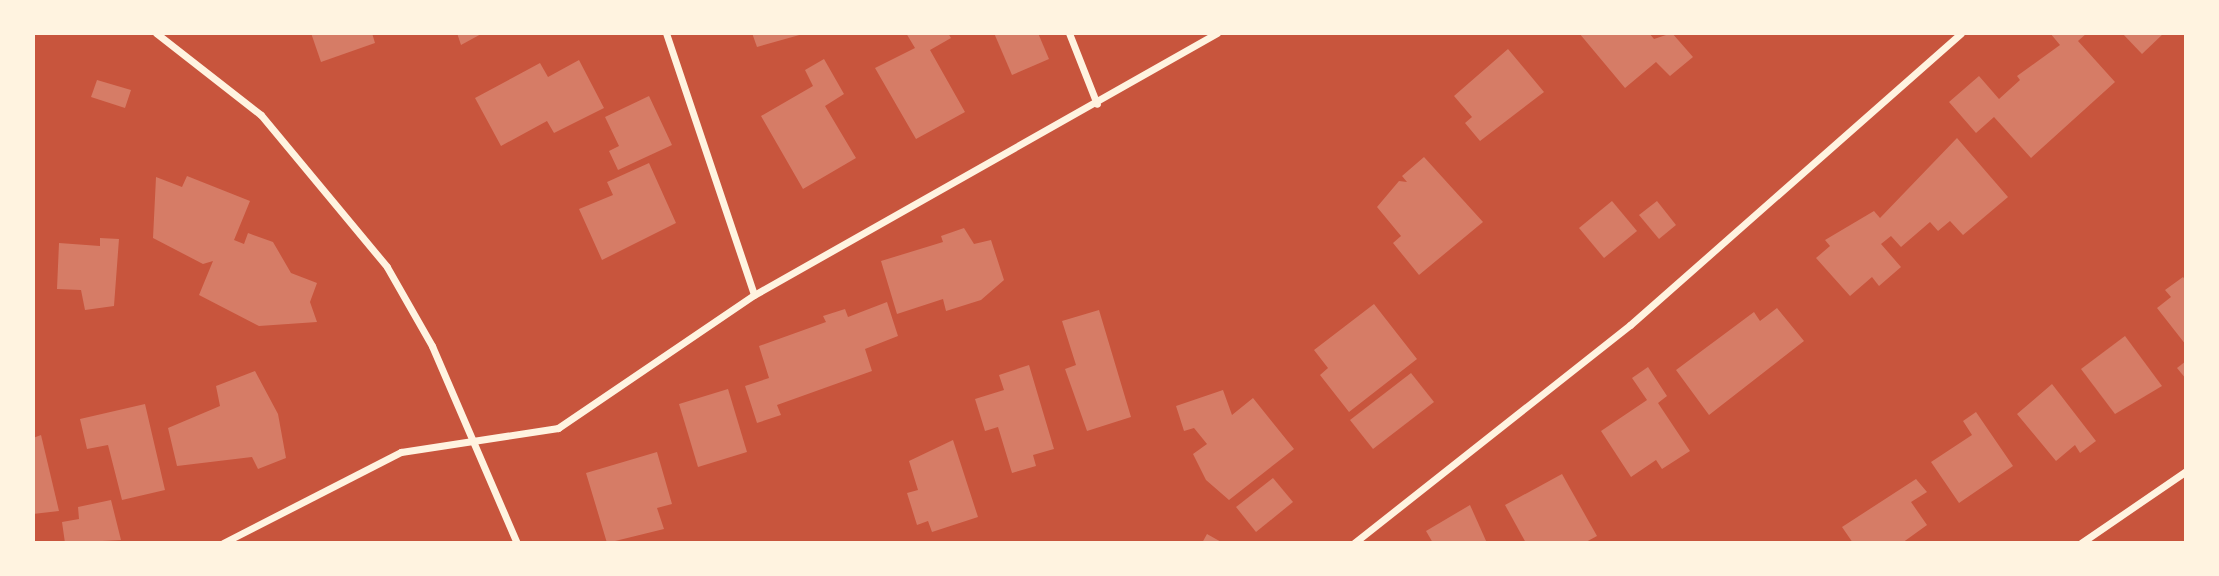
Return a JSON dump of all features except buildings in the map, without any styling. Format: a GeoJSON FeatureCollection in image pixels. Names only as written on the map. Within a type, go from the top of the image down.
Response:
{"type":"FeatureCollection","features":[{"type":"Feature","properties":{"kind":"street"},"geometry":{"type":"LineString","coordinates":[[156,33],[261,116],[330,191],[387,267],[475,440],[517,543]]}},
{"type":"Feature","properties":{"kind":"street"},"geometry":{"type":"LineString","coordinates":[[666,33],[754,295]]}},
{"type":"Feature","properties":{"kind":"street"},"geometry":{"type":"LineString","coordinates":[[1069,33],[1097,104]]}},
{"type":"Feature","properties":{"kind":"street"},"geometry":{"type":"LineString","coordinates":[[223,543],[401,452],[558,428],[754,295],[1097,104],[1217,33]]}},
{"type":"Feature","properties":{"kind":"street"},"geometry":{"type":"LineString","coordinates":[[1354,543],[1630,325],[1961,33]]}},
{"type":"Feature","properties":{"kind":"street"},"geometry":{"type":"LineString","coordinates":[[2081,543],[2186,471]]}}]}
